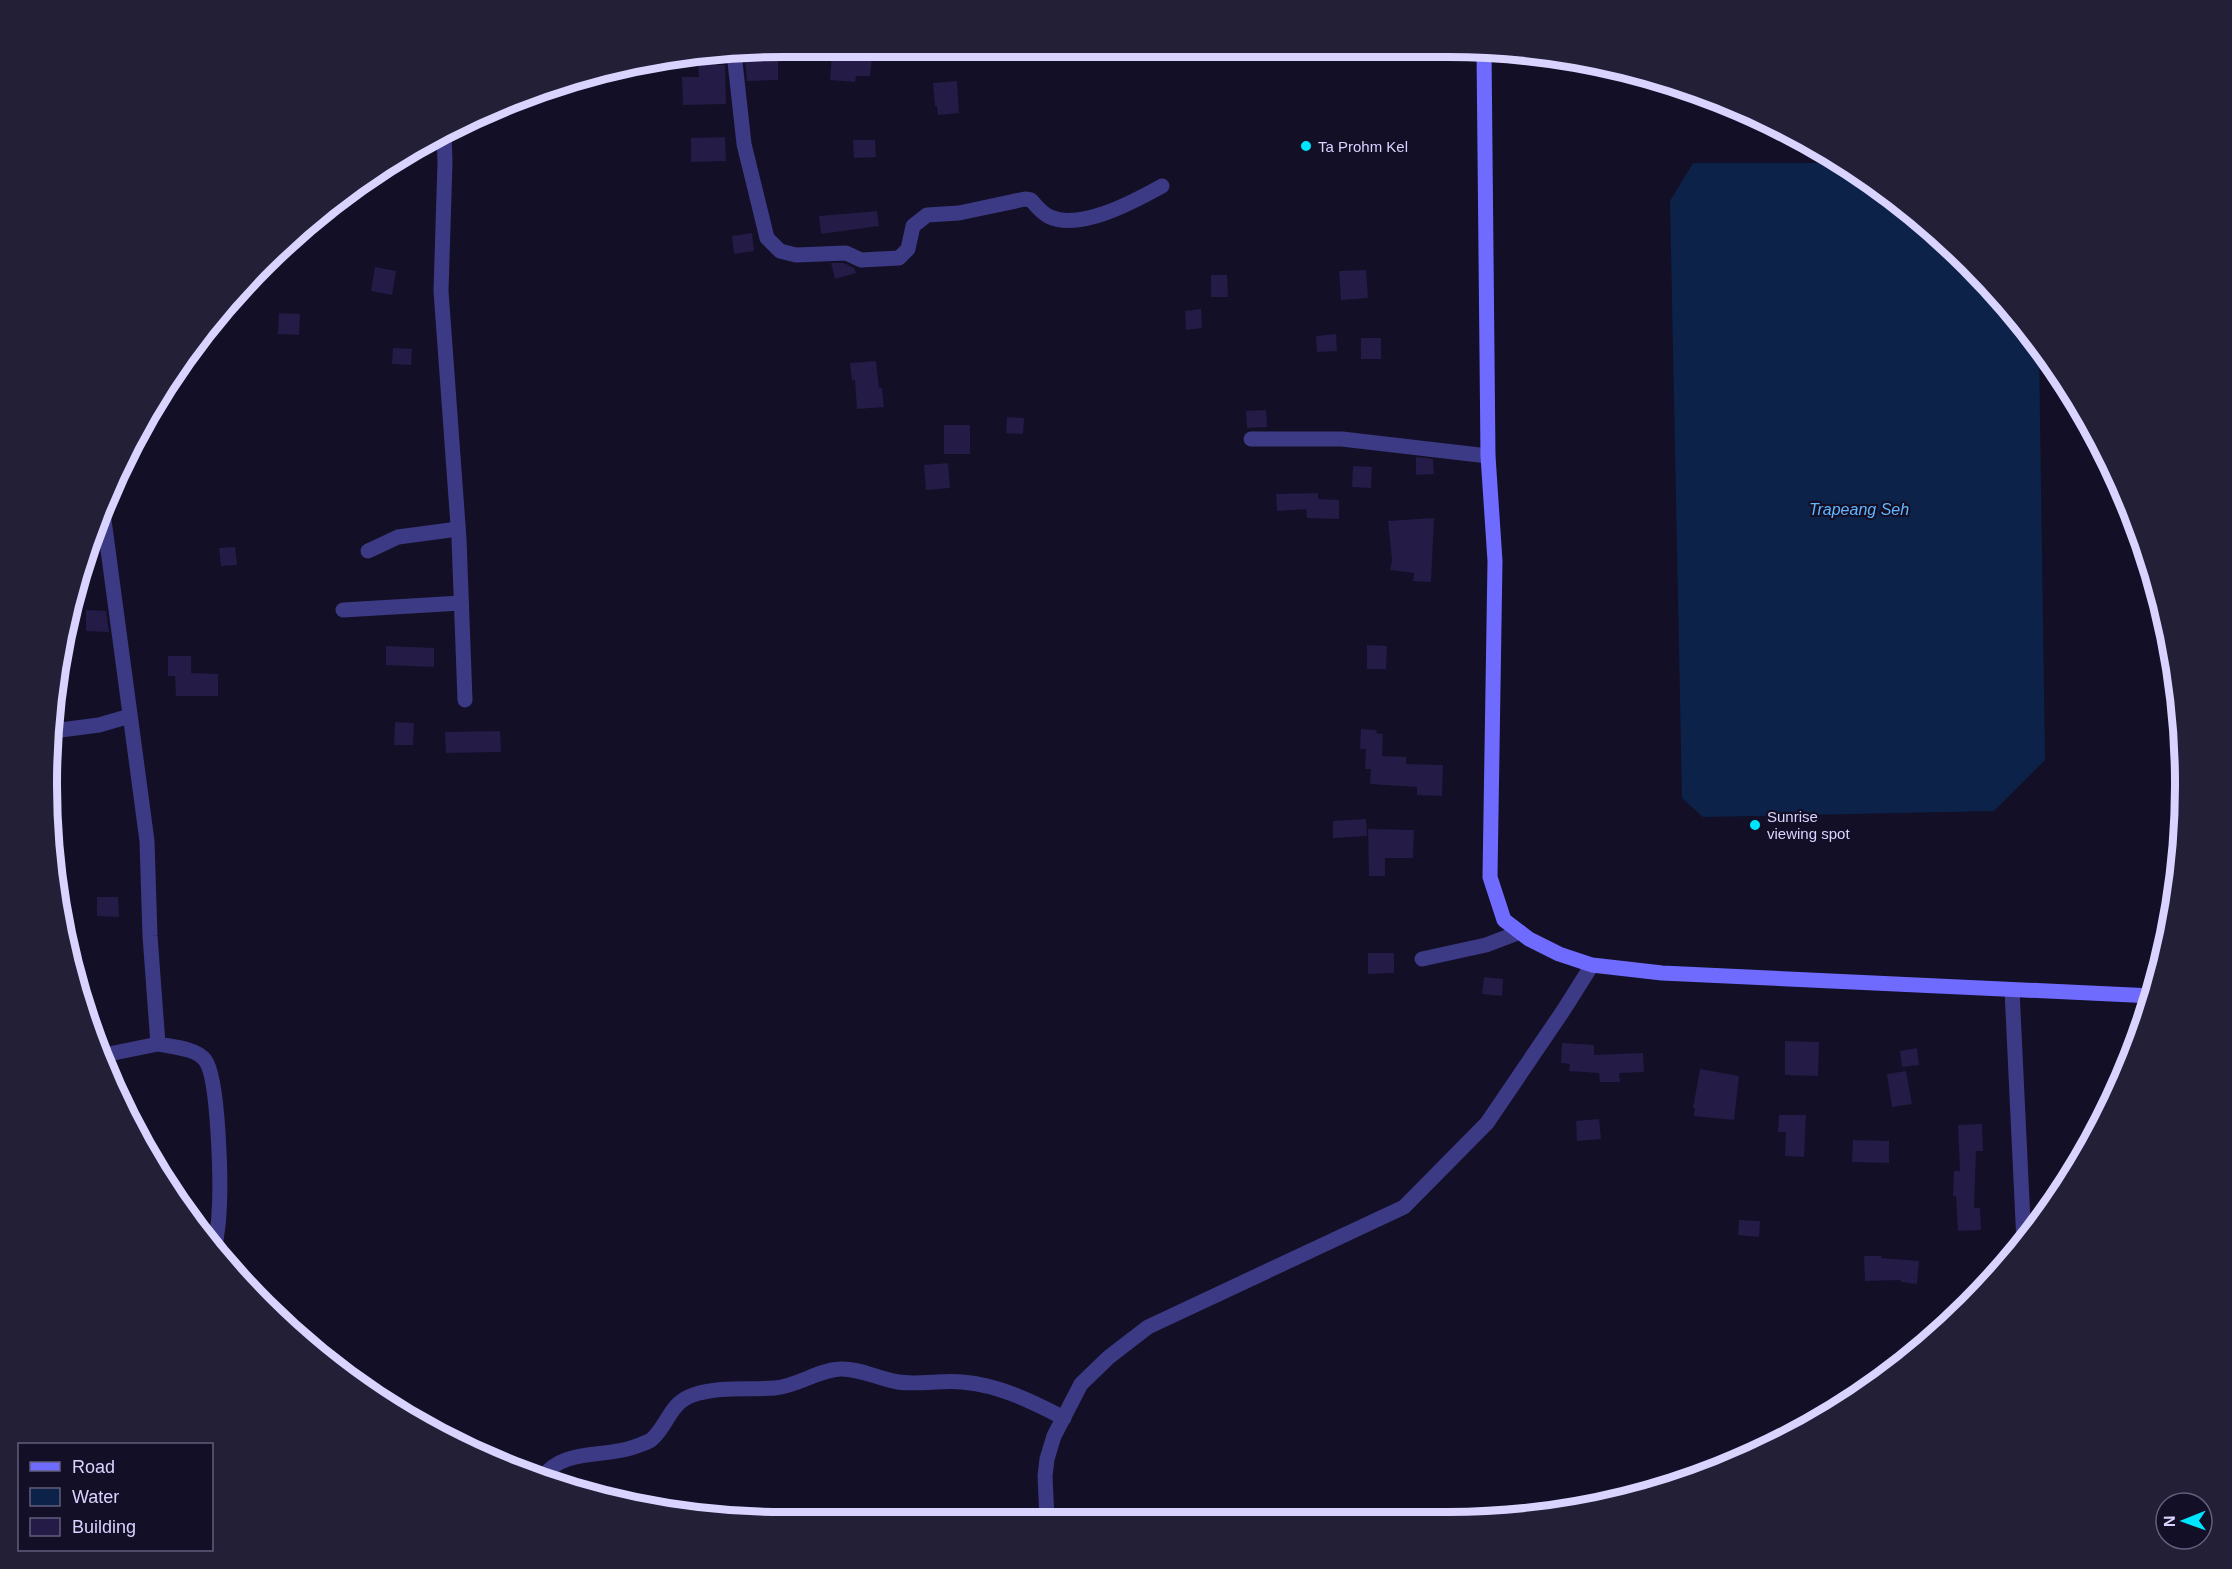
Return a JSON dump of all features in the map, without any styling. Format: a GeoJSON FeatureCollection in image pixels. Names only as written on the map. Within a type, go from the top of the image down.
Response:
{"type":"FeatureCollection","features":[{"type":"Feature","properties":{"kind":"main road"},"geometry":{"type":"LineString","coordinates":[[1484,59],[1488,456],[1495,561],[1490,877],[1504,920],[1559,954],[1592,965],[1662,974],[2143,996]]}},
{"type":"Feature","properties":{"kind":"street"},"geometry":{"type":"LineString","coordinates":[[735,59],[744,144],[766,238],[780,250],[796,255],[846,253],[861,260],[899,258],[908,249],[913,226],[927,215],[959,213],[1025,199],[1031,200],[1040,210],[1057,219],[1088,219],[1137,200],[1162,186]]}},
{"type":"Feature","properties":{"kind":"street"},"geometry":{"type":"LineString","coordinates":[[444,142],[441,291],[458,529],[465,700]]}},
{"type":"Feature","properties":{"kind":"street"},"geometry":{"type":"LineString","coordinates":[[1251,438],[1342,439],[1488,456]]}},
{"type":"Feature","properties":{"kind":"street"},"geometry":{"type":"LineString","coordinates":[[105,526],[147,841],[150,936],[158,1044]]}},
{"type":"Feature","properties":{"kind":"street"},"geometry":{"type":"LineString","coordinates":[[368,551],[398,537],[458,529]]}},
{"type":"Feature","properties":{"kind":"street"},"geometry":{"type":"LineString","coordinates":[[343,610],[461,603]]}},
{"type":"Feature","properties":{"kind":"street"},"geometry":{"type":"LineString","coordinates":[[60,730],[99,725],[130,716]]}},
{"type":"Feature","properties":{"kind":"street"},"geometry":{"type":"LineString","coordinates":[[1422,959],[1486,945],[1520,932]]}},
{"type":"Feature","properties":{"kind":"street"},"geometry":{"type":"LineString","coordinates":[[1047,1512],[1045,1476],[1047,1459],[1054,1437],[1081,1384],[1109,1357],[1148,1327],[1404,1207],[1487,1123],[1592,965]]}},
{"type":"Feature","properties":{"kind":"street"},"geometry":{"type":"LineString","coordinates":[[2012,990],[2023,1229]]}},
{"type":"Feature","properties":{"kind":"street"},"geometry":{"type":"LineString","coordinates":[[109,1054],[158,1044],[198,1054],[206,1061],[213,1084],[216,1115],[219,1212],[216,1238]]}},
{"type":"Feature","properties":{"kind":"street"},"geometry":{"type":"LineString","coordinates":[[548,1472],[553,1466],[571,1457],[632,1448],[650,1440],[660,1430],[673,1407],[692,1395],[721,1389],[776,1388],[841,1368],[898,1382],[961,1382],[997,1387],[1064,1418]]}},
{"type":"Feature","properties":{"kind":"water","name":"Trapeang Seh"},"geometry":{"type":"Polygon","coordinates":[[[1693,163],[1825,163],[1890,207],[1962,270],[1994,305],[2039,362],[2045,760],[1994,811],[1703,817],[1682,798],[1670,201],[1693,163]]]}},
{"type":"Feature","properties":{"kind":"building"},"geometry":{"type":"Polygon","coordinates":[[[832,57],[872,57],[870,76],[856,76],[855,82],[830,80],[832,57]]]}},
{"type":"Feature","properties":{"kind":"building"},"geometry":{"type":"Polygon","coordinates":[[[778,58],[778,80],[747,81],[745,59],[778,58]]]}},
{"type":"Feature","properties":{"kind":"building"},"geometry":{"type":"Polygon","coordinates":[[[698,65],[725,65],[726,104],[683,105],[682,77],[699,77],[698,65]]]}},
{"type":"Feature","properties":{"kind":"building"},"geometry":{"type":"Polygon","coordinates":[[[957,81],[959,113],[938,115],[933,83],[957,81]]]}},
{"type":"Feature","properties":{"kind":"building"},"geometry":{"type":"Polygon","coordinates":[[[725,137],[726,161],[691,162],[691,138],[725,137]]]}},
{"type":"Feature","properties":{"kind":"building"},"geometry":{"type":"Polygon","coordinates":[[[853,140],[875,140],[876,157],[854,158],[853,140]]]}},
{"type":"Feature","properties":{"kind":"building"},"geometry":{"type":"Polygon","coordinates":[[[877,211],[879,226],[821,234],[819,216],[877,211]]]}},
{"type":"Feature","properties":{"kind":"building"},"geometry":{"type":"Polygon","coordinates":[[[752,233],[754,251],[734,254],[732,236],[752,233]]]}},
{"type":"Feature","properties":{"kind":"building"},"geometry":{"type":"Polygon","coordinates":[[[831,263],[844,263],[854,268],[856,273],[835,279],[831,263]]]}},
{"type":"Feature","properties":{"kind":"building"},"geometry":{"type":"Polygon","coordinates":[[[375,267],[396,271],[392,295],[371,291],[375,267]]]}},
{"type":"Feature","properties":{"kind":"building"},"geometry":{"type":"Polygon","coordinates":[[[1366,270],[1368,298],[1341,300],[1339,271],[1366,270]]]}},
{"type":"Feature","properties":{"kind":"building"},"geometry":{"type":"Polygon","coordinates":[[[1211,275],[1227,275],[1228,297],[1211,297],[1211,275]]]}},
{"type":"Feature","properties":{"kind":"building"},"geometry":{"type":"Polygon","coordinates":[[[1201,309],[1202,328],[1186,330],[1185,311],[1201,309]]]}},
{"type":"Feature","properties":{"kind":"building"},"geometry":{"type":"Polygon","coordinates":[[[279,313],[300,314],[299,335],[278,334],[279,313]]]}},
{"type":"Feature","properties":{"kind":"building"},"geometry":{"type":"Polygon","coordinates":[[[1336,334],[1337,351],[1317,352],[1316,336],[1336,334]]]}},
{"type":"Feature","properties":{"kind":"building"},"geometry":{"type":"Polygon","coordinates":[[[1361,338],[1381,338],[1381,359],[1361,359],[1361,338]]]}},
{"type":"Feature","properties":{"kind":"building"},"geometry":{"type":"Polygon","coordinates":[[[393,348],[412,349],[411,365],[392,364],[393,348]]]}},
{"type":"Feature","properties":{"kind":"building"},"geometry":{"type":"Polygon","coordinates":[[[876,361],[884,407],[857,409],[855,380],[852,381],[850,363],[876,361]]]}},
{"type":"Feature","properties":{"kind":"building"},"geometry":{"type":"Polygon","coordinates":[[[1266,410],[1267,427],[1247,428],[1246,411],[1266,410]]]}},
{"type":"Feature","properties":{"kind":"building"},"geometry":{"type":"Polygon","coordinates":[[[1007,417],[1024,418],[1023,434],[1006,433],[1007,417]]]}},
{"type":"Feature","properties":{"kind":"building"},"geometry":{"type":"Polygon","coordinates":[[[944,425],[970,425],[970,454],[944,454],[944,425]]]}},
{"type":"Feature","properties":{"kind":"building"},"geometry":{"type":"Polygon","coordinates":[[[1416,457],[1433,459],[1434,474],[1416,475],[1416,457]]]}},
{"type":"Feature","properties":{"kind":"building"},"geometry":{"type":"Polygon","coordinates":[[[948,463],[950,488],[926,490],[924,465],[948,463]]]}},
{"type":"Feature","properties":{"kind":"building"},"geometry":{"type":"Polygon","coordinates":[[[1353,466],[1372,467],[1371,488],[1352,487],[1353,466]]]}},
{"type":"Feature","properties":{"kind":"building"},"geometry":{"type":"Polygon","coordinates":[[[1318,493],[1318,499],[1339,500],[1339,519],[1307,518],[1306,509],[1277,511],[1276,494],[1318,493]]]}},
{"type":"Feature","properties":{"kind":"building"},"geometry":{"type":"Polygon","coordinates":[[[1434,518],[1431,582],[1413,581],[1414,573],[1390,570],[1392,560],[1388,521],[1434,518]]]}},
{"type":"Feature","properties":{"kind":"building"},"geometry":{"type":"Polygon","coordinates":[[[235,547],[237,565],[221,566],[219,548],[235,547]]]}},
{"type":"Feature","properties":{"kind":"building"},"geometry":{"type":"Polygon","coordinates":[[[86,610],[106,611],[109,632],[86,631],[86,610]]]}},
{"type":"Feature","properties":{"kind":"building"},"geometry":{"type":"Polygon","coordinates":[[[1367,645],[1387,646],[1386,669],[1367,669],[1367,645]]]}},
{"type":"Feature","properties":{"kind":"building"},"geometry":{"type":"Polygon","coordinates":[[[386,646],[434,648],[434,667],[386,665],[386,646]]]}},
{"type":"Feature","properties":{"kind":"building"},"geometry":{"type":"Polygon","coordinates":[[[168,656],[191,656],[191,673],[218,674],[218,696],[176,696],[175,676],[168,676],[168,656]]]}},
{"type":"Feature","properties":{"kind":"building"},"geometry":{"type":"Polygon","coordinates":[[[395,722],[414,723],[413,745],[394,745],[395,722]]]}},
{"type":"Feature","properties":{"kind":"building"},"geometry":{"type":"Polygon","coordinates":[[[1361,729],[1377,730],[1376,733],[1383,734],[1382,756],[1406,757],[1406,764],[1443,765],[1442,796],[1417,795],[1417,787],[1370,784],[1371,769],[1365,769],[1366,749],[1360,749],[1361,729]]]}},
{"type":"Feature","properties":{"kind":"building"},"geometry":{"type":"Polygon","coordinates":[[[500,731],[501,752],[446,753],[445,732],[500,731]]]}},
{"type":"Feature","properties":{"kind":"building"},"geometry":{"type":"Polygon","coordinates":[[[1366,819],[1367,836],[1333,838],[1333,821],[1366,819]]]}},
{"type":"Feature","properties":{"kind":"building"},"geometry":{"type":"Polygon","coordinates":[[[1368,829],[1414,830],[1413,858],[1385,858],[1385,876],[1369,876],[1368,829]]]}},
{"type":"Feature","properties":{"kind":"building"},"geometry":{"type":"Polygon","coordinates":[[[97,897],[118,897],[119,917],[97,916],[97,897]]]}},
{"type":"Feature","properties":{"kind":"building"},"geometry":{"type":"Polygon","coordinates":[[[1368,953],[1394,953],[1394,973],[1368,974],[1368,953]]]}},
{"type":"Feature","properties":{"kind":"building"},"geometry":{"type":"Polygon","coordinates":[[[1484,977],[1503,979],[1502,996],[1482,994],[1484,977]]]}},
{"type":"Feature","properties":{"kind":"building"},"geometry":{"type":"Polygon","coordinates":[[[1785,1041],[1819,1042],[1818,1076],[1785,1075],[1785,1041]]]}},
{"type":"Feature","properties":{"kind":"building"},"geometry":{"type":"Polygon","coordinates":[[[1562,1043],[1594,1045],[1594,1055],[1643,1053],[1644,1072],[1619,1073],[1620,1082],[1600,1082],[1599,1073],[1569,1071],[1570,1064],[1561,1063],[1562,1043]]]}},
{"type":"Feature","properties":{"kind":"building"},"geometry":{"type":"Polygon","coordinates":[[[1917,1048],[1919,1065],[1902,1067],[1900,1051],[1917,1048]]]}},
{"type":"Feature","properties":{"kind":"building"},"geometry":{"type":"Polygon","coordinates":[[[1700,1069],[1739,1076],[1734,1120],[1694,1116],[1695,1109],[1693,1108],[1700,1069]]]}},
{"type":"Feature","properties":{"kind":"building"},"geometry":{"type":"Polygon","coordinates":[[[1906,1071],[1912,1104],[1892,1107],[1887,1074],[1906,1071]]]}},
{"type":"Feature","properties":{"kind":"building"},"geometry":{"type":"Polygon","coordinates":[[[1779,1115],[1806,1115],[1804,1157],[1785,1156],[1786,1132],[1778,1132],[1779,1115]]]}},
{"type":"Feature","properties":{"kind":"building"},"geometry":{"type":"Polygon","coordinates":[[[1599,1119],[1601,1139],[1577,1141],[1576,1121],[1599,1119]]]}},
{"type":"Feature","properties":{"kind":"building"},"geometry":{"type":"Polygon","coordinates":[[[1982,1124],[1983,1151],[1976,1151],[1974,1208],[1980,1208],[1981,1230],[1958,1231],[1956,1196],[1953,1196],[1954,1171],[1960,1171],[1958,1125],[1982,1124]]]}},
{"type":"Feature","properties":{"kind":"building"},"geometry":{"type":"Polygon","coordinates":[[[1853,1140],[1889,1141],[1889,1163],[1852,1162],[1853,1140]]]}},
{"type":"Feature","properties":{"kind":"building"},"geometry":{"type":"Polygon","coordinates":[[[1739,1220],[1760,1221],[1759,1237],[1738,1235],[1739,1220]]]}},
{"type":"Feature","properties":{"kind":"building"},"geometry":{"type":"Polygon","coordinates":[[[1864,1256],[1919,1261],[1917,1284],[1901,1282],[1901,1280],[1865,1281],[1864,1256]]]}},
{"type":"Feature","properties":{"kind":"place","name":"Ta Prohm Kel"},"geometry":{"type":"Point","coordinates":[1306,146]}},
{"type":"Feature","properties":{"kind":"place","name":"Sunrise viewing spot"},"geometry":{"type":"Point","coordinates":[1755,825]}}]}
